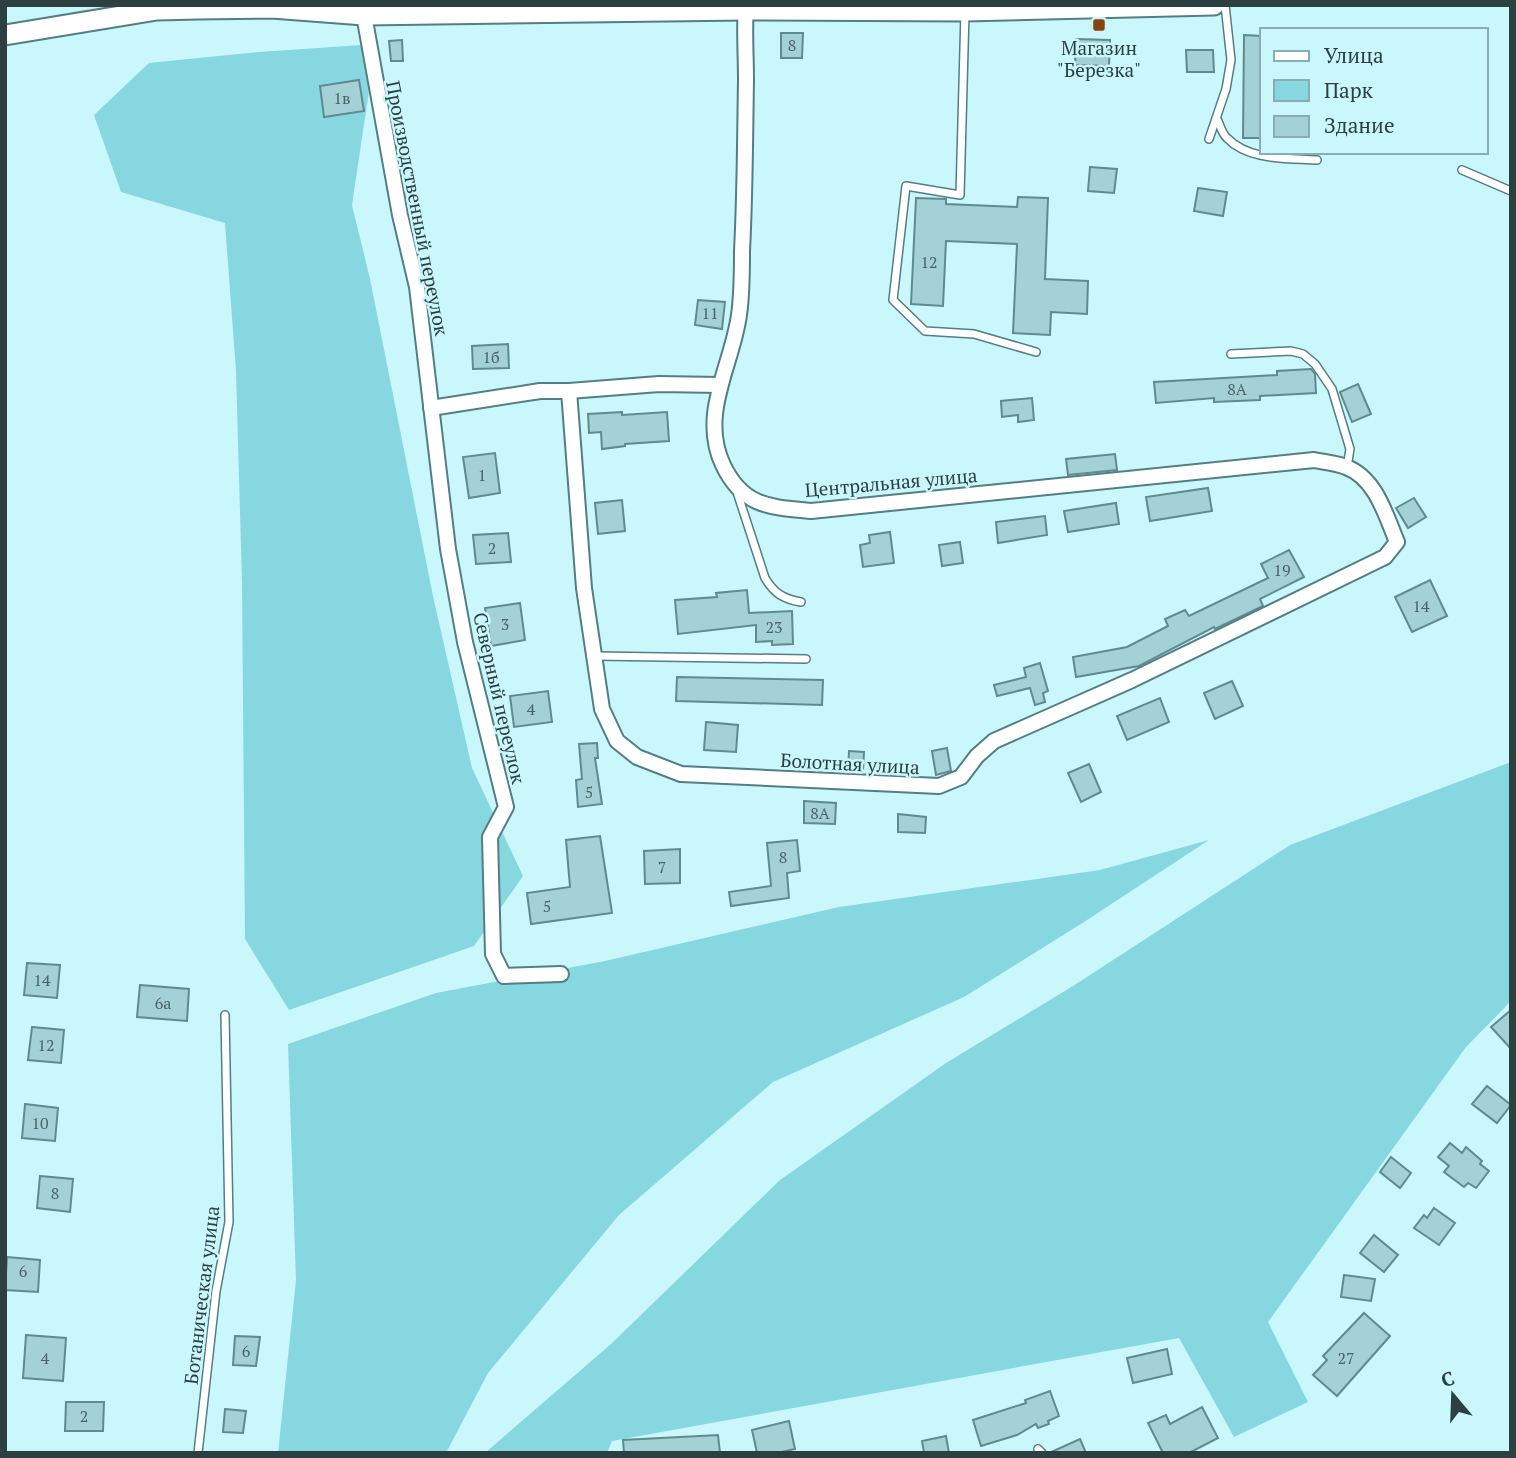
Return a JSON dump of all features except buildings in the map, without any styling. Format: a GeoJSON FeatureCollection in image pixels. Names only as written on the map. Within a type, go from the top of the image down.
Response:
{"type":"FeatureCollection","features":[{"type":"Feature","properties":{"kind":"street"},"geometry":{"type":"LineString","coordinates":[[5,35],[157,10],[272,8],[363,15],[427,10],[746,8],[965,11],[1214,5]]}},
{"type":"Feature","properties":{"kind":"street"},"geometry":{"type":"LineString","coordinates":[[734,485],[716,446],[713,423],[720,385],[736,337],[740,312],[745,196],[746,8]]}},
{"type":"Feature","properties":{"kind":"street","name":"Производственный переулок"},"geometry":{"type":"LineString","coordinates":[[363,15],[400,215],[417,288],[431,408]]}},
{"type":"Feature","properties":{"kind":"street"},"geometry":{"type":"LineString","coordinates":[[431,408],[540,391],[659,384],[720,385]]}},
{"type":"Feature","properties":{"kind":"street","name":"Болотная улица"},"geometry":{"type":"LineString","coordinates":[[569,391],[584,588],[602,709],[617,741],[637,757],[681,774],[939,786],[961,777],[977,756],[994,741],[1132,680],[1385,557],[1397,542],[1378,497],[1361,476],[1347,467]]}},
{"type":"Feature","properties":{"kind":"street","name":"Северный переулок"},"geometry":{"type":"LineString","coordinates":[[431,408],[448,548],[465,642],[506,807],[490,837],[493,954],[504,976],[561,974]]}},
{"type":"Feature","properties":{"kind":"street","name":"Центральная улица"},"geometry":{"type":"LineString","coordinates":[[734,485],[751,500],[769,507],[811,511],[1314,460],[1347,467]]}},
{"type":"Feature","properties":{"kind":"lane"},"geometry":{"type":"LineString","coordinates":[[1209,139],[1217,119],[1231,60],[1224,5]]}},
{"type":"Feature","properties":{"kind":"lane"},"geometry":{"type":"LineString","coordinates":[[965,11],[960,195],[906,187],[893,300],[925,331],[974,334],[1036,352]]}},
{"type":"Feature","properties":{"kind":"lane"},"geometry":{"type":"LineString","coordinates":[[1217,119],[1226,138],[1248,152],[1271,157],[1317,160]]}},
{"type":"Feature","properties":{"kind":"lane"},"geometry":{"type":"LineString","coordinates":[[1462,170],[1511,191]]}},
{"type":"Feature","properties":{"kind":"lane"},"geometry":{"type":"LineString","coordinates":[[1231,354],[1291,351],[1303,354],[1315,364],[1332,389],[1350,449],[1347,467]]}},
{"type":"Feature","properties":{"kind":"lane"},"geometry":{"type":"LineString","coordinates":[[734,485],[765,578],[772,590],[785,599],[801,601]]}},
{"type":"Feature","properties":{"kind":"lane"},"geometry":{"type":"LineString","coordinates":[[594,656],[806,659]]}},
{"type":"Feature","properties":{"kind":"lane","name":"Ботаническая улица"},"geometry":{"type":"LineString","coordinates":[[198,1453],[216,1291],[229,1222],[225,1016]]}},
{"type":"Feature","properties":{"kind":"green space"},"geometry":{"type":"Polygon","coordinates":[[[376,44],[352,205],[370,279],[433,596],[472,768],[523,876],[474,946],[289,1010],[245,939],[242,582],[236,371],[225,223],[121,192],[94,115],[149,63],[376,44]]]}},
{"type":"Feature","properties":{"kind":"green space"},"geometry":{"type":"Polygon","coordinates":[[[1511,762],[1511,1001],[1466,1047],[1268,1322],[1308,1402],[1234,1437],[1179,1338],[612,1441],[607,1453],[485,1453],[611,1344],[780,1180],[946,1063],[1073,986],[1290,845],[1511,762]]]}},
{"type":"Feature","properties":{"kind":"green space"},"geometry":{"type":"Polygon","coordinates":[[[1209,840],[964,997],[773,1082],[619,1215],[488,1373],[446,1453],[278,1453],[296,1280],[288,1044],[436,993],[605,961],[839,907],[1100,870],[1209,840]]]}},
{"type":"Feature","properties":{"kind":"place","name":"Магазин \"Березка\""},"geometry":{"type":"Point","coordinates":[1099,25]}}]}
